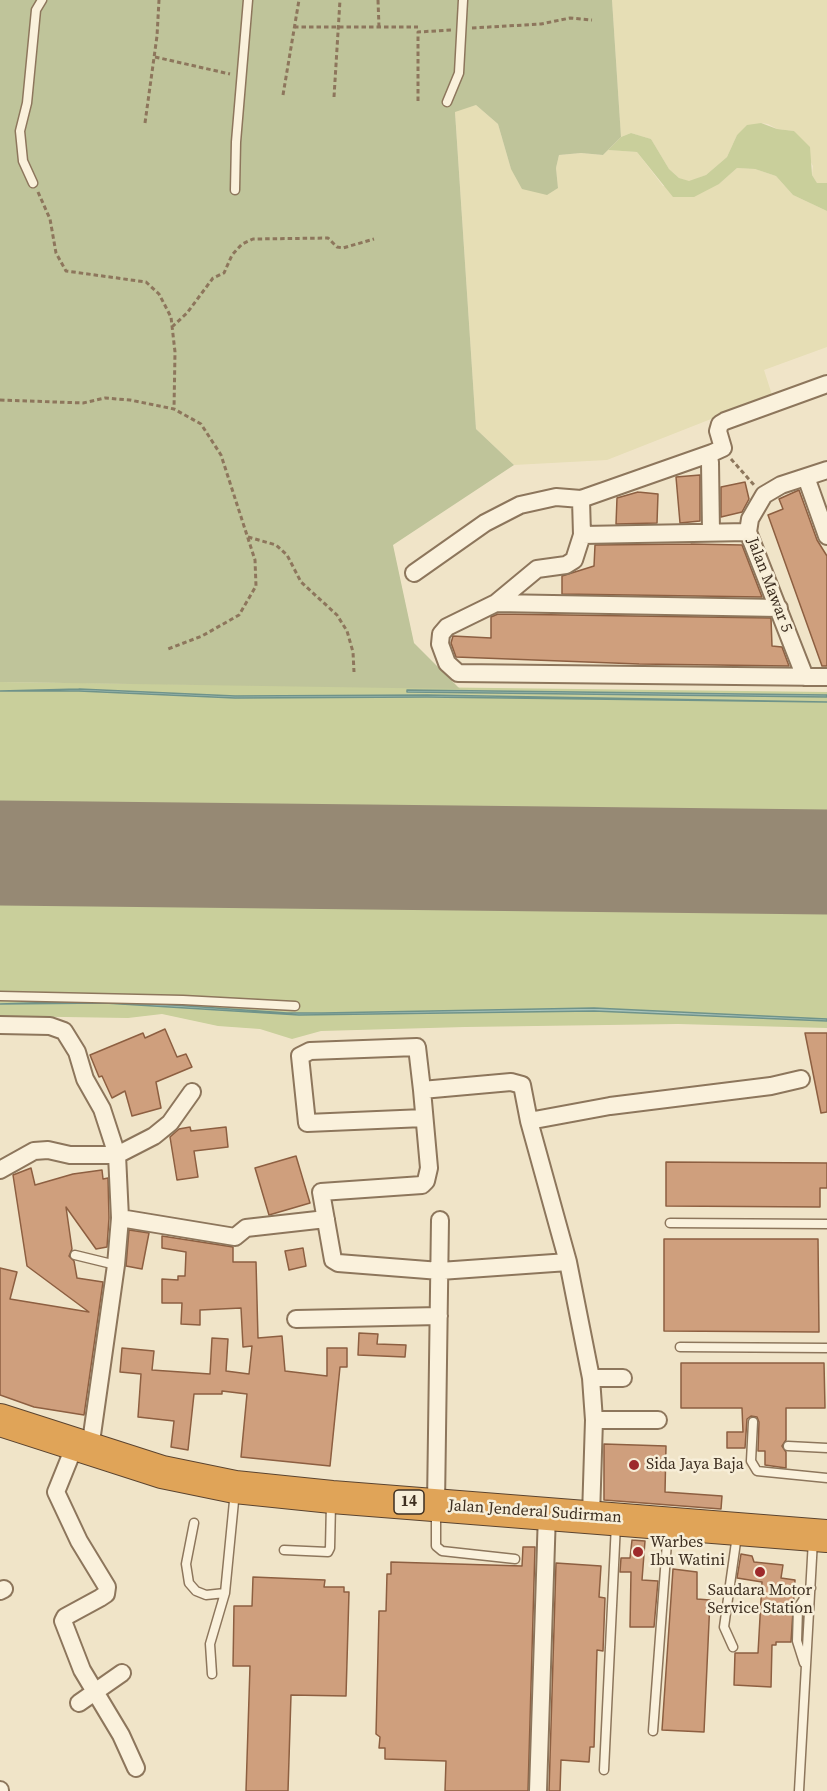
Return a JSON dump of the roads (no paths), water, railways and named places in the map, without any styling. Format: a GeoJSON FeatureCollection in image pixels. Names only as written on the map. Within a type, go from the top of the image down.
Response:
{"type":"FeatureCollection","features":[{"type":"Feature","properties":{"kind":"highway","name":"Jalan Jenderal Sudirman"},"geometry":{"type":"LineString","coordinates":[[0,1420],[162,1472],[235,1487],[332,1497],[820,1535]]}},
{"type":"Feature","properties":{"kind":"street"},"geometry":{"type":"LineString","coordinates":[[414,573],[484,523],[520,505],[556,497],[581,499],[651,477],[723,448],[718,431],[720,424],[827,384]]}},
{"type":"Feature","properties":{"kind":"street"},"geometry":{"type":"LineString","coordinates":[[710,462],[711,532]]}},
{"type":"Feature","properties":{"kind":"street"},"geometry":{"type":"LineString","coordinates":[[827,470],[806,477],[827,536]]}},
{"type":"Feature","properties":{"kind":"street","name":"Jalan Mawar 5"},"geometry":{"type":"LineString","coordinates":[[805,677],[748,532],[750,519],[764,495],[781,485],[806,477]]}},
{"type":"Feature","properties":{"kind":"street"},"geometry":{"type":"LineString","coordinates":[[581,499],[582,535],[570,563],[537,569],[496,603],[463,617],[447,627],[441,634],[443,654],[447,663],[458,673],[827,677]]}},
{"type":"Feature","properties":{"kind":"street"},"geometry":{"type":"LineString","coordinates":[[582,535],[748,532]]}},
{"type":"Feature","properties":{"kind":"street"},"geometry":{"type":"LineString","coordinates":[[496,603],[779,608]]}},
{"type":"Feature","properties":{"kind":"street"},"geometry":{"type":"LineString","coordinates":[[0,1025],[50,1026],[63,1031],[77,1052],[85,1079],[102,1109],[117,1155],[120,1218],[116,1265],[83,1447],[56,1492],[79,1541],[107,1587],[106,1594],[65,1617],[63,1621],[82,1670],[136,1768]]}},
{"type":"Feature","properties":{"kind":"street"},"geometry":{"type":"LineString","coordinates":[[424,1118],[307,1123],[300,1056],[310,1051],[417,1047],[422,1090],[429,1174],[422,1185],[321,1192],[332,1258],[338,1263],[440,1272],[568,1262]]}},
{"type":"Feature","properties":{"kind":"street"},"geometry":{"type":"LineString","coordinates":[[529,1121],[610,1106],[771,1086],[801,1079]]}},
{"type":"Feature","properties":{"kind":"street"},"geometry":{"type":"LineString","coordinates":[[422,1090],[517,1083],[523,1090],[529,1121],[568,1262],[591,1378],[604,1517]]}},
{"type":"Feature","properties":{"kind":"street"},"geometry":{"type":"LineString","coordinates":[[0,1170],[34,1151],[48,1150],[70,1155],[117,1155],[154,1136],[170,1123],[192,1092]]}},
{"type":"Feature","properties":{"kind":"street"},"geometry":{"type":"LineString","coordinates":[[120,1218],[235,1237],[246,1228],[326,1219]]}},
{"type":"Feature","properties":{"kind":"street"},"geometry":{"type":"LineString","coordinates":[[436,1504],[440,1220]]}},
{"type":"Feature","properties":{"kind":"street"},"geometry":{"type":"LineString","coordinates":[[296,1319],[384,1315],[439,1316]]}},
{"type":"Feature","properties":{"kind":"street"},"geometry":{"type":"LineString","coordinates":[[591,1378],[623,1378]]}},
{"type":"Feature","properties":{"kind":"street"},"geometry":{"type":"LineString","coordinates":[[594,1420],[658,1420]]}},
{"type":"Feature","properties":{"kind":"street"},"geometry":{"type":"LineString","coordinates":[[538,1791],[547,1513]]}},
{"type":"Feature","properties":{"kind":"street"},"geometry":{"type":"LineString","coordinates":[[79,1703],[122,1673]]}},
{"type":"Feature","properties":{"kind":"lane"},"geometry":{"type":"LineString","coordinates":[[33,183],[27,173],[20,131],[27,103],[36,10],[42,0]]}},
{"type":"Feature","properties":{"kind":"lane"},"geometry":{"type":"LineString","coordinates":[[235,190],[248,0]]}},
{"type":"Feature","properties":{"kind":"lane"},"geometry":{"type":"LineString","coordinates":[[447,102],[459,73],[463,0]]}},
{"type":"Feature","properties":{"kind":"lane"},"geometry":{"type":"LineString","coordinates":[[0,996],[183,999],[295,1006]]}},
{"type":"Feature","properties":{"kind":"lane"},"geometry":{"type":"LineString","coordinates":[[670,1223],[827,1224]]}},
{"type":"Feature","properties":{"kind":"lane"},"geometry":{"type":"LineString","coordinates":[[75,1255],[116,1265]]}},
{"type":"Feature","properties":{"kind":"lane"},"geometry":{"type":"LineString","coordinates":[[681,1347],[827,1348]]}},
{"type":"Feature","properties":{"kind":"lane"},"geometry":{"type":"LineString","coordinates":[[753,1422],[752,1466],[765,1474],[827,1478]]}},
{"type":"Feature","properties":{"kind":"lane"},"geometry":{"type":"LineString","coordinates":[[788,1446],[827,1448]]}},
{"type":"Feature","properties":{"kind":"lane"},"geometry":{"type":"LineString","coordinates":[[212,1674],[210,1644],[225,1593],[235,1487]]}},
{"type":"Feature","properties":{"kind":"lane"},"geometry":{"type":"LineString","coordinates":[[284,1550],[328,1552],[332,1497]]}},
{"type":"Feature","properties":{"kind":"lane"},"geometry":{"type":"LineString","coordinates":[[436,1504],[436,1545],[442,1551],[515,1558]]}},
{"type":"Feature","properties":{"kind":"lane"},"geometry":{"type":"LineString","coordinates":[[604,1517],[604,1770]]}},
{"type":"Feature","properties":{"kind":"lane"},"geometry":{"type":"LineString","coordinates":[[653,1731],[668,1522]]}},
{"type":"Feature","properties":{"kind":"lane"},"geometry":{"type":"LineString","coordinates":[[194,1523],[186,1564],[189,1583],[196,1591],[206,1594],[225,1593]]}},
{"type":"Feature","properties":{"kind":"lane"},"geometry":{"type":"LineString","coordinates":[[733,1647],[724,1627],[738,1528]]}},
{"type":"Feature","properties":{"kind":"lane"},"geometry":{"type":"LineString","coordinates":[[799,1791],[811,1588],[820,1535]]}},
{"type":"Feature","properties":{"kind":"water"},"geometry":{"type":"Polygon","coordinates":[[[79,689],[235,696],[427,695],[827,702],[427,697],[235,698],[79,691],[0,691],[79,689]]]}},
{"type":"Feature","properties":{"kind":"water"},"geometry":{"type":"Polygon","coordinates":[[[407,690],[827,695],[827,697],[407,692],[407,690]]]}},
{"type":"Feature","properties":{"kind":"water"},"geometry":{"type":"Polygon","coordinates":[[[86,1001],[287,1013],[594,1008],[827,1019],[827,1021],[594,1011],[299,1015],[105,1003],[0,1004],[86,1001]]]}},
{"type":"Feature","properties":{"kind":"place","name":"Sida Jaya Baja"},"geometry":{"type":"Point","coordinates":[634,1465]}},
{"type":"Feature","properties":{"kind":"place","name":"Warbes Ibu Watini"},"geometry":{"type":"Point","coordinates":[638,1552]}},
{"type":"Feature","properties":{"kind":"place","name":"Saudara Motor Service Station"},"geometry":{"type":"Point","coordinates":[760,1572]}}]}
